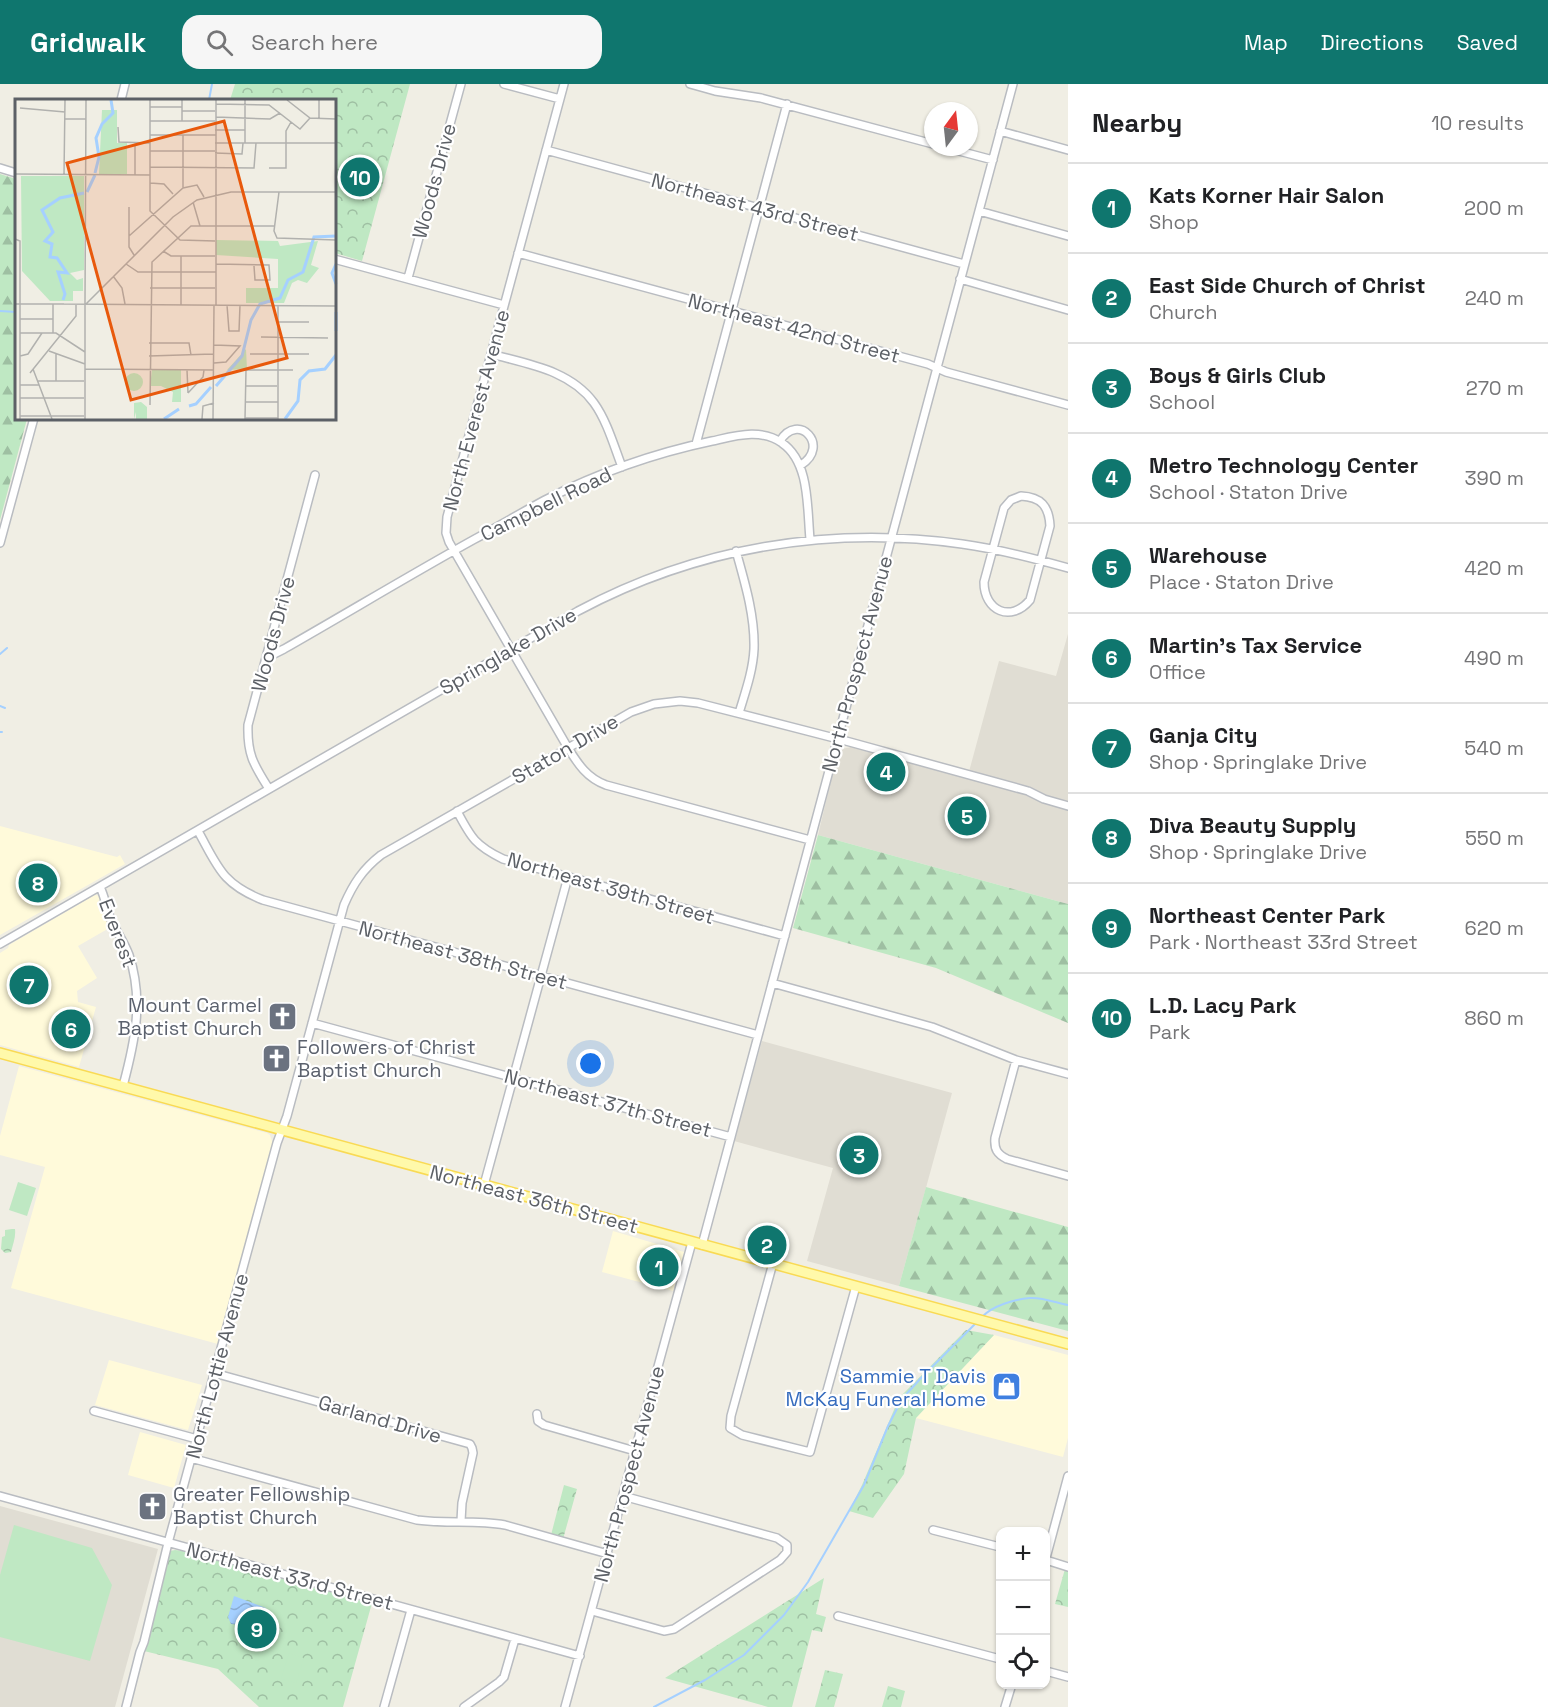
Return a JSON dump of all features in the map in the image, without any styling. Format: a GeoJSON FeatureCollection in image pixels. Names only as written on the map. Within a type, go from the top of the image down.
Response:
{"type":"FeatureCollection","features":[{"type":"Feature","properties":{"kind":"main road","name":"Northeast 36th Street"},"geometry":{"type":"LineString","coordinates":[[0,1053],[1068,1344]]}},
{"type":"Feature","properties":{"kind":"street"},"geometry":{"type":"LineString","coordinates":[[121,99],[125,84]]}},
{"type":"Feature","properties":{"kind":"street","name":"Woods Drive"},"geometry":{"type":"LineString","coordinates":[[408,278],[461,84]]}},
{"type":"Feature","properties":{"kind":"street"},"geometry":{"type":"LineString","coordinates":[[504,84],[560,99]]}},
{"type":"Feature","properties":{"kind":"street","name":"North Everest Avenue"},"geometry":{"type":"LineString","coordinates":[[564,84],[447,517],[446,533],[454,551],[567,748],[585,773],[606,785],[810,840]]}},
{"type":"Feature","properties":{"kind":"street"},"geometry":{"type":"LineString","coordinates":[[690,84],[715,91],[738,93],[924,142]]}},
{"type":"Feature","properties":{"kind":"street","name":"North Prospect Avenue"},"geometry":{"type":"LineString","coordinates":[[566,1707],[635,1451],[731,1137],[1013,84]]}},
{"type":"Feature","properties":{"kind":"street"},"geometry":{"type":"LineString","coordinates":[[696,444],[786,105]]}},
{"type":"Feature","properties":{"kind":"street"},"geometry":{"type":"LineString","coordinates":[[1000,132],[1068,150]]}},
{"type":"Feature","properties":{"kind":"street","name":"Northeast 43rd Street"},"geometry":{"type":"LineString","coordinates":[[546,150],[964,264]]}},
{"type":"Feature","properties":{"kind":"street"},"geometry":{"type":"LineString","coordinates":[[978,156],[993,160]]}},
{"type":"Feature","properties":{"kind":"street"},"geometry":{"type":"LineString","coordinates":[[0,168],[15,173]]}},
{"type":"Feature","properties":{"kind":"street"},"geometry":{"type":"LineString","coordinates":[[979,211],[1068,236]]}},
{"type":"Feature","properties":{"kind":"street","name":"Northeast 42nd Street"},"geometry":{"type":"LineString","coordinates":[[518,254],[928,364],[946,372],[1068,405]]}},
{"type":"Feature","properties":{"kind":"street"},"geometry":{"type":"LineString","coordinates":[[336,260],[504,305]]}},
{"type":"Feature","properties":{"kind":"street"},"geometry":{"type":"LineString","coordinates":[[960,279],[1068,310]]}},
{"type":"Feature","properties":{"kind":"street"},"geometry":{"type":"LineString","coordinates":[[491,354],[558,373],[578,387],[594,403],[622,467]]}},
{"type":"Feature","properties":{"kind":"street"},"geometry":{"type":"LineString","coordinates":[[0,543],[33,420]]}},
{"type":"Feature","properties":{"kind":"street"},"geometry":{"type":"LineString","coordinates":[[801,465],[813,450],[812,439],[804,431],[794,429],[784,434],[780,441],[794,454],[801,465],[810,539]]}},
{"type":"Feature","properties":{"kind":"street","name":"Campbell Road"},"geometry":{"type":"LineString","coordinates":[[266,658],[546,500],[622,467],[696,444],[744,434],[770,436],[780,441]]}},
{"type":"Feature","properties":{"kind":"street","name":"Woods Drive"},"geometry":{"type":"LineString","coordinates":[[269,789],[250,757],[248,725],[315,476]]}},
{"type":"Feature","properties":{"kind":"street"},"geometry":{"type":"LineString","coordinates":[[1021,496],[1040,501],[1050,516],[1050,526],[1030,600],[1017,611],[999,610],[987,600],[984,582],[992,549],[1004,508],[1011,500],[1021,496]]}},
{"type":"Feature","properties":{"kind":"street","name":"Springlake Drive"},"geometry":{"type":"LineString","coordinates":[[0,944],[578,611],[619,590],[694,562],[736,551],[810,539],[891,537],[992,549],[1068,568]]}},
{"type":"Feature","properties":{"kind":"street"},"geometry":{"type":"LineString","coordinates":[[736,551],[752,618],[754,650],[751,671],[739,714]]}},
{"type":"Feature","properties":{"kind":"street","name":"Staton Drive"},"geometry":{"type":"LineString","coordinates":[[282,1130],[340,921],[353,885],[370,863],[631,712],[654,704],[689,701],[1028,791],[1049,801],[1068,806]]}},
{"type":"Feature","properties":{"kind":"street","name":"Northeast 39th Street"},"geometry":{"type":"LineString","coordinates":[[457,811],[467,832],[475,842],[489,852],[510,861],[785,936]]}},
{"type":"Feature","properties":{"kind":"street","name":"Northeast 38th Street"},"geometry":{"type":"LineString","coordinates":[[198,831],[219,869],[230,882],[245,893],[263,900],[758,1035]]}},
{"type":"Feature","properties":{"kind":"street"},"geometry":{"type":"LineString","coordinates":[[484,1185],[568,877]]}},
{"type":"Feature","properties":{"kind":"street","name":"Everest"},"geometry":{"type":"LineString","coordinates":[[100,887],[129,957],[135,978],[136,1029],[123,1086]]}},
{"type":"Feature","properties":{"kind":"street"},"geometry":{"type":"LineString","coordinates":[[772,983],[932,1027],[1016,1060],[1068,1074]]}},
{"type":"Feature","properties":{"kind":"street","name":"Northeast 37th Street"},"geometry":{"type":"LineString","coordinates":[[312,1023],[731,1137]]}},
{"type":"Feature","properties":{"kind":"street"},"geometry":{"type":"LineString","coordinates":[[1016,1060],[995,1138],[996,1151],[1007,1159],[1068,1176]]}},
{"type":"Feature","properties":{"kind":"street","name":"North Lottie Avenue"},"geometry":{"type":"LineString","coordinates":[[126,1707],[168,1543],[282,1130]]}},
{"type":"Feature","properties":{"kind":"street"},"geometry":{"type":"LineString","coordinates":[[773,1263],[731,1416],[730,1428],[742,1435],[810,1452],[856,1286]]}},
{"type":"Feature","properties":{"kind":"street","name":"Garland Drive"},"geometry":{"type":"LineString","coordinates":[[214,1373],[470,1444],[472,1461],[462,1503],[461,1521]]}},
{"type":"Feature","properties":{"kind":"street"},"geometry":{"type":"LineString","coordinates":[[94,1411],[197,1439]]}},
{"type":"Feature","properties":{"kind":"street"},"geometry":{"type":"LineString","coordinates":[[537,1414],[538,1421],[544,1425],[635,1451]]}},
{"type":"Feature","properties":{"kind":"street"},"geometry":{"type":"LineString","coordinates":[[191,1458],[417,1520],[488,1522],[505,1525],[608,1554]]}},
{"type":"Feature","properties":{"kind":"street"},"geometry":{"type":"LineString","coordinates":[[1050,1544],[1068,1476]]}},
{"type":"Feature","properties":{"kind":"street","name":"Northeast 33rd Street"},"geometry":{"type":"LineString","coordinates":[[0,1496],[580,1656]]}},
{"type":"Feature","properties":{"kind":"street"},"geometry":{"type":"LineString","coordinates":[[592,1611],[664,1631],[674,1629],[780,1560],[788,1548],[783,1541],[777,1538],[623,1496]]}},
{"type":"Feature","properties":{"kind":"street"},"geometry":{"type":"LineString","coordinates":[[933,1530],[996,1546]]}},
{"type":"Feature","properties":{"kind":"street"},"geometry":{"type":"LineString","coordinates":[[1050,1560],[1068,1567]]}},
{"type":"Feature","properties":{"kind":"street"},"geometry":{"type":"LineString","coordinates":[[384,1707],[411,1610]]}},
{"type":"Feature","properties":{"kind":"street"},"geometry":{"type":"LineString","coordinates":[[838,1616],[996,1658]]}},
{"type":"Feature","properties":{"kind":"street"},"geometry":{"type":"LineString","coordinates":[[464,1707],[504,1677],[515,1639]]}},
{"type":"Feature","properties":{"kind":"street"},"geometry":{"type":"LineString","coordinates":[[1050,1672],[1068,1677]]}},
{"type":"Feature","properties":{"kind":"street"},"geometry":{"type":"LineString","coordinates":[[1005,1707],[1010,1689]]}},
{"type":"Feature","properties":{"kind":"shaded area"},"geometry":{"type":"Polygon","coordinates":[[[1068,634],[1068,904],[818,835],[837,756],[842,749],[851,747],[967,779],[999,661],[1056,676],[1068,634]]]}},
{"type":"Feature","properties":{"kind":"shaded area"},"geometry":{"type":"Polygon","coordinates":[[[0,826],[117,857],[120,855],[125,864],[0,935],[0,826]]]}},
{"type":"Feature","properties":{"kind":"shaded area"},"geometry":{"type":"Polygon","coordinates":[[[95,895],[100,898],[98,902],[111,927],[78,946],[97,978],[77,991],[78,1002],[96,1007],[79,1067],[0,1045],[0,953],[9,945],[95,895]]]}},
{"type":"Feature","properties":{"kind":"shaded area"},"geometry":{"type":"Polygon","coordinates":[[[762,1041],[952,1093],[899,1286],[807,1261],[833,1168],[734,1141],[762,1041]]]}},
{"type":"Feature","properties":{"kind":"shaded area"},"geometry":{"type":"Polygon","coordinates":[[[19,1066],[270,1135],[273,1144],[218,1344],[11,1288],[45,1167],[0,1155],[0,1136],[19,1066]]]}},
{"type":"Feature","properties":{"kind":"shaded area"},"geometry":{"type":"Polygon","coordinates":[[[613,1231],[684,1252],[673,1291],[602,1272],[613,1231]]]}},
{"type":"Feature","properties":{"kind":"shaded area","name":"Sammie T Davis McKay Funeral Home"},"geometry":{"type":"Polygon","coordinates":[[[994,1335],[1068,1355],[1068,1438],[1063,1457],[916,1418],[994,1335]]]}},
{"type":"Feature","properties":{"kind":"shaded area"},"geometry":{"type":"Polygon","coordinates":[[[109,1360],[202,1385],[188,1430],[95,1405],[109,1360]]]}},
{"type":"Feature","properties":{"kind":"shaded area"},"geometry":{"type":"Polygon","coordinates":[[[140,1432],[186,1445],[174,1488],[128,1475],[140,1432]]]}},
{"type":"Feature","properties":{"kind":"shaded area"},"geometry":{"type":"Polygon","coordinates":[[[0,1506],[158,1549],[115,1707],[0,1707],[0,1506]]]}},
{"type":"Feature","properties":{"kind":"green space"},"geometry":{"type":"Polygon","coordinates":[[[235,84],[410,84],[362,261],[336,253],[336,99],[230,99],[235,84]]]}},
{"type":"Feature","properties":{"kind":"green space"},"geometry":{"type":"Polygon","coordinates":[[[0,174],[15,179],[15,420],[27,420],[0,520],[0,174]]]}},
{"type":"Feature","properties":{"kind":"green space"},"geometry":{"type":"Polygon","coordinates":[[[818,835],[1068,904],[1068,1023],[936,968],[793,928],[818,835]]]}},
{"type":"Feature","properties":{"kind":"green space"},"geometry":{"type":"Polygon","coordinates":[[[18,1182],[36,1188],[27,1216],[9,1210],[18,1182]]]}},
{"type":"Feature","properties":{"kind":"green space"},"geometry":{"type":"Polygon","coordinates":[[[926,1187],[1068,1227],[1068,1331],[899,1286],[926,1187]]]}},
{"type":"Feature","properties":{"kind":"green space"},"geometry":{"type":"Polygon","coordinates":[[[15,1229],[11,1252],[5,1253],[1,1249],[2,1237],[5,1236],[5,1230],[15,1229]]]}},
{"type":"Feature","properties":{"kind":"green space"},"geometry":{"type":"Polygon","coordinates":[[[966,1330],[994,1335],[916,1418],[904,1474],[873,1518],[849,1511],[899,1398],[966,1330]]]}},
{"type":"Feature","properties":{"kind":"green space"},"geometry":{"type":"Polygon","coordinates":[[[564,1485],[577,1489],[563,1539],[551,1535],[564,1485]]]}},
{"type":"Feature","properties":{"kind":"green space"},"geometry":{"type":"Polygon","coordinates":[[[14,1525],[92,1548],[112,1585],[90,1661],[0,1637],[0,1575],[14,1525]]]}},
{"type":"Feature","properties":{"kind":"green space"},"geometry":{"type":"Polygon","coordinates":[[[175,1550],[372,1603],[343,1707],[259,1707],[218,1669],[144,1651],[167,1558],[170,1551],[175,1550]]]}},
{"type":"Feature","properties":{"kind":"green space"},"geometry":{"type":"Polygon","coordinates":[[[1065,1569],[1068,1570],[1068,1607],[1055,1604],[1065,1569]]]}},
{"type":"Feature","properties":{"kind":"green space"},"geometry":{"type":"Polygon","coordinates":[[[824,1578],[816,1614],[826,1617],[822,1632],[812,1630],[792,1707],[768,1707],[665,1678],[824,1578]]]}},
{"type":"Feature","properties":{"kind":"green space"},"geometry":{"type":"Polygon","coordinates":[[[289,1653],[304,1658],[296,1683],[281,1679],[289,1653]]]}},
{"type":"Feature","properties":{"kind":"green space"},"geometry":{"type":"Polygon","coordinates":[[[825,1670],[843,1674],[834,1707],[815,1707],[825,1670]]]}},
{"type":"Feature","properties":{"kind":"green space"},"geometry":{"type":"Polygon","coordinates":[[[888,1686],[905,1691],[901,1707],[882,1707],[888,1686]]]}},
{"type":"Feature","properties":{"kind":"water"},"geometry":{"type":"Polygon","coordinates":[[[234,1596],[266,1608],[262,1620],[244,1617],[240,1625],[231,1624],[228,1617],[234,1596]]]}},
{"type":"Feature","properties":{"kind":"waterway"},"geometry":{"type":"LineString","coordinates":[[209,99],[212,84]]}},
{"type":"Feature","properties":{"kind":"waterway"},"geometry":{"type":"LineString","coordinates":[[0,311],[15,312]]}},
{"type":"Feature","properties":{"kind":"waterway"},"geometry":{"type":"LineString","coordinates":[[0,654],[7,648]]}},
{"type":"Feature","properties":{"kind":"waterway"},"geometry":{"type":"LineString","coordinates":[[0,706],[5,708]]}},
{"type":"Feature","properties":{"kind":"waterway"},"geometry":{"type":"LineString","coordinates":[[982,1317],[998,1306],[1030,1298],[1068,1305]]}},
{"type":"Feature","properties":{"kind":"waterway"},"geometry":{"type":"LineString","coordinates":[[654,1707],[705,1680],[744,1655],[784,1615],[808,1582],[864,1485],[888,1426],[902,1399],[976,1323]]}},
{"type":"Feature","properties":{"kind":"place","name":"L.D. Lacy Park"},"geometry":{"type":"Point","coordinates":[360,177]}},
{"type":"Feature","properties":{"kind":"place","name":"Metro Technology Center"},"geometry":{"type":"Point","coordinates":[886,772]}},
{"type":"Feature","properties":{"kind":"place","name":"Warehouse"},"geometry":{"type":"Point","coordinates":[967,816]}},
{"type":"Feature","properties":{"kind":"place","name":"Diva Beauty Supply"},"geometry":{"type":"Point","coordinates":[38,883]}},
{"type":"Feature","properties":{"kind":"place","name":"Ganja City"},"geometry":{"type":"Point","coordinates":[29,985]}},
{"type":"Feature","properties":{"kind":"place","name":"Mount Carmel Baptist Church"},"geometry":{"type":"Point","coordinates":[283,1016]}},
{"type":"Feature","properties":{"kind":"place","name":"Martin's Tax Service"},"geometry":{"type":"Point","coordinates":[71,1029]}},
{"type":"Feature","properties":{"kind":"place","name":"Followers of Christ Baptist Church"},"geometry":{"type":"Point","coordinates":[276,1058]}},
{"type":"Feature","properties":{"kind":"place","name":"Boys & Girls Club"},"geometry":{"type":"Point","coordinates":[859,1155]}},
{"type":"Feature","properties":{"kind":"place","name":"East Side Church of Christ"},"geometry":{"type":"Point","coordinates":[767,1245]}},
{"type":"Feature","properties":{"kind":"place","name":"Kats Korner Hair Salon"},"geometry":{"type":"Point","coordinates":[659,1267]}},
{"type":"Feature","properties":{"kind":"place","name":"Sammie T Davis McKay Funeral Home"},"geometry":{"type":"Point","coordinates":[1007,1387]}},
{"type":"Feature","properties":{"kind":"place","name":"Greater Fellowship Baptist Church"},"geometry":{"type":"Point","coordinates":[152,1506]}},
{"type":"Feature","properties":{"kind":"place","name":"Northeast Center Park"},"geometry":{"type":"Point","coordinates":[257,1629]}}]}
